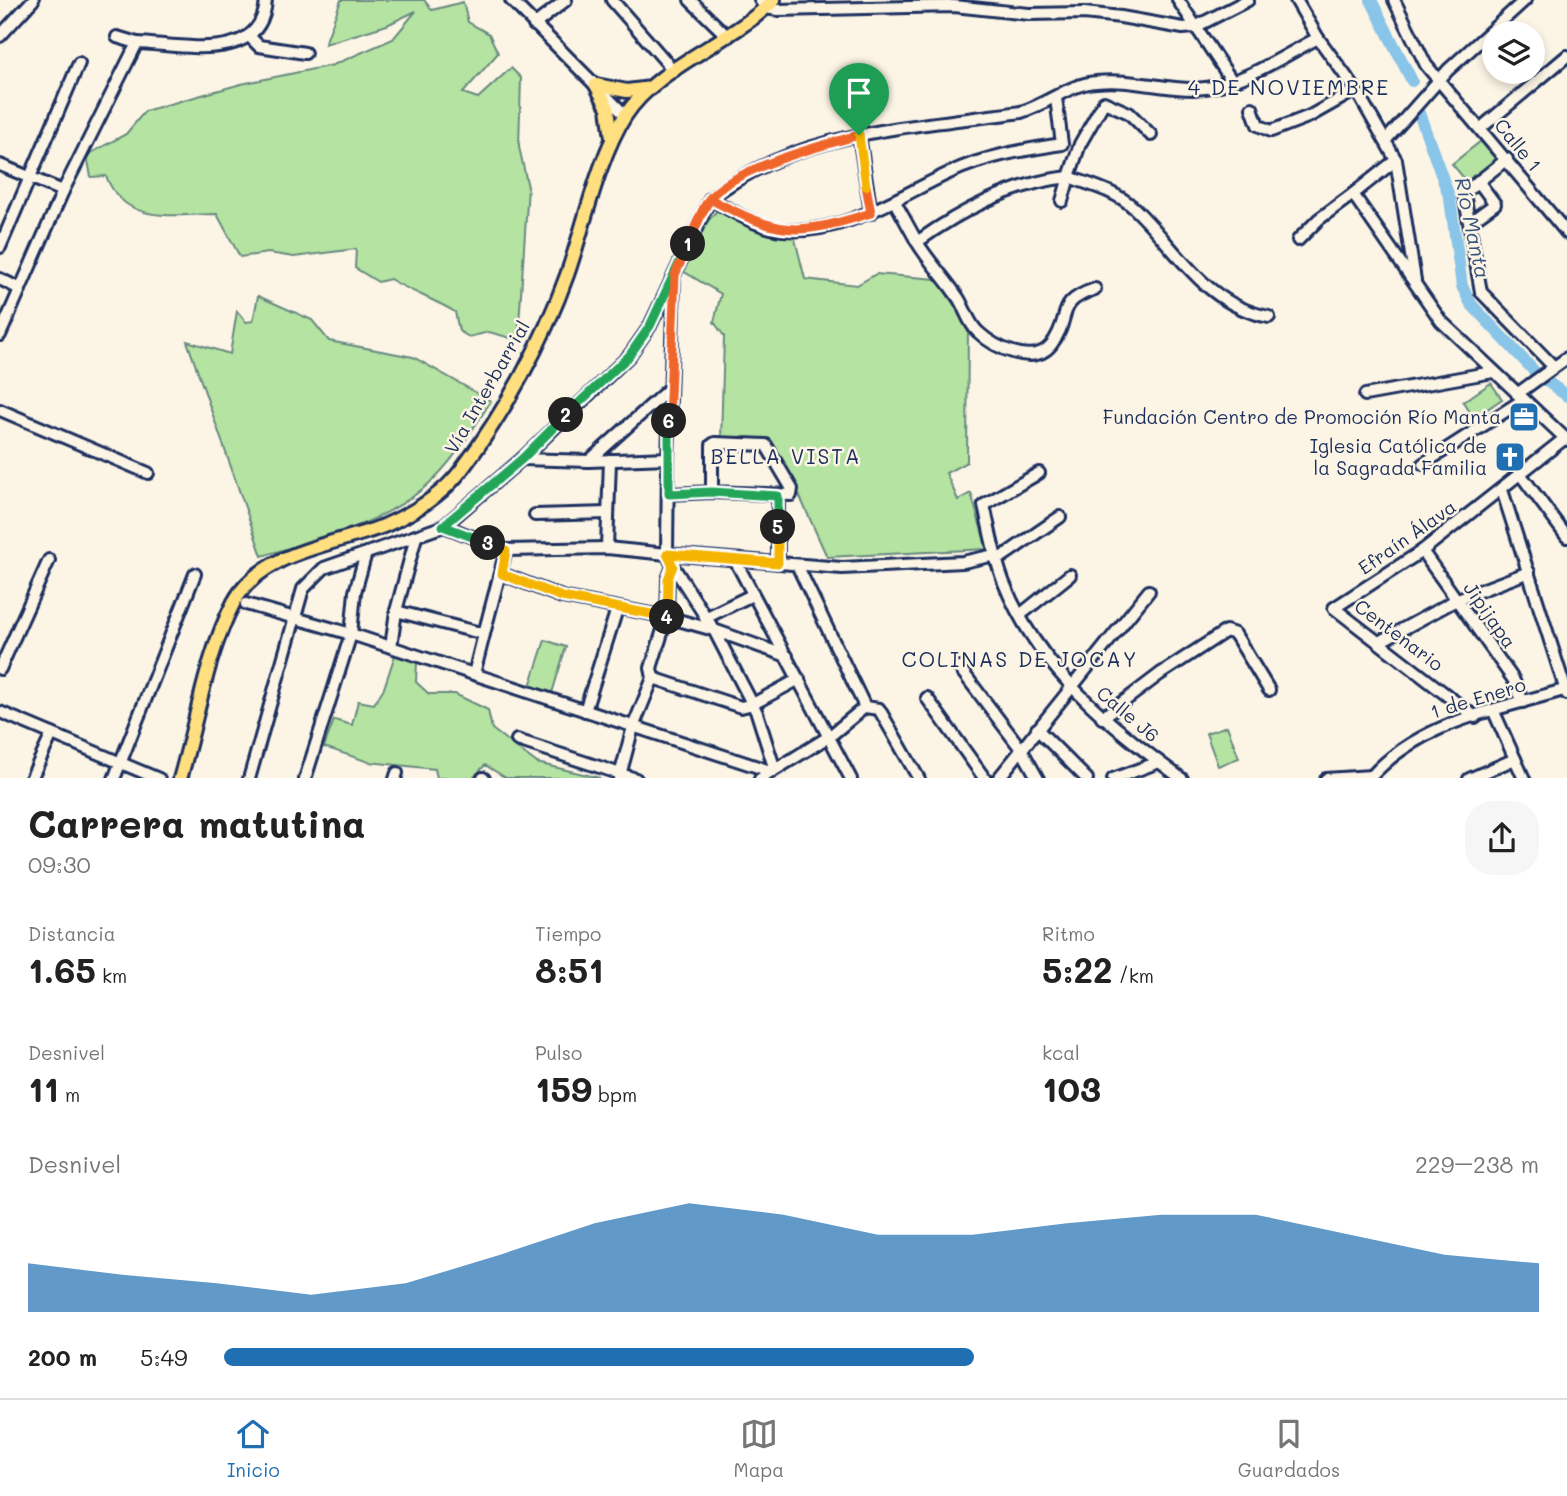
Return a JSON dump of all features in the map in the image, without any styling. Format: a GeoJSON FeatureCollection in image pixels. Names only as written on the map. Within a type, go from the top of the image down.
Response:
{"type":"FeatureCollection","features":[{"type":"Feature","properties":{"kind":"main road","name":"Vía Interbarrial"},"geometry":{"type":"LineString","coordinates":[[180,778],[217,645],[235,601],[252,580],[278,562],[408,515],[446,488],[485,436],[557,301],[611,145],[625,115],[651,88],[728,37],[767,3]]}},
{"type":"Feature","properties":{"kind":"main road"},"geometry":{"type":"LineString","coordinates":[[596,85],[626,92],[651,88]]}},
{"type":"Feature","properties":{"kind":"main road"},"geometry":{"type":"LineString","coordinates":[[596,85],[608,108],[611,145]]}},
{"type":"Feature","properties":{"kind":"street"},"geometry":{"type":"LineString","coordinates":[[0,36],[33,0]]}},
{"type":"Feature","properties":{"kind":"street"},"geometry":{"type":"LineString","coordinates":[[117,37],[137,43],[220,46],[250,37],[264,18],[266,0]]}},
{"type":"Feature","properties":{"kind":"street"},"geometry":{"type":"LineString","coordinates":[[511,0],[625,115]]}},
{"type":"Feature","properties":{"kind":"street"},"geometry":{"type":"LineString","coordinates":[[534,25],[566,0]]}},
{"type":"Feature","properties":{"kind":"street"},"geometry":{"type":"LineString","coordinates":[[612,0],[674,71]]}},
{"type":"Feature","properties":{"kind":"street"},"geometry":{"type":"LineString","coordinates":[[690,0],[728,37]]}},
{"type":"Feature","properties":{"kind":"street"},"geometry":{"type":"LineString","coordinates":[[1178,0],[1232,81]]}},
{"type":"Feature","properties":{"kind":"street"},"geometry":{"type":"LineString","coordinates":[[767,3],[790,10],[954,6],[1029,15],[1096,14],[1160,26],[1195,27],[1248,0]]}},
{"type":"Feature","properties":{"kind":"street"},"geometry":{"type":"LineString","coordinates":[[1296,0],[1318,38],[1356,90],[1396,160],[1416,283]]}},
{"type":"Feature","properties":{"kind":"street","name":"Calle 1"},"geometry":{"type":"LineString","coordinates":[[1394,0],[1423,59],[1567,233]]}},
{"type":"Feature","properties":{"kind":"street"},"geometry":{"type":"LineString","coordinates":[[1386,140],[1439,80],[1525,0]]}},
{"type":"Feature","properties":{"kind":"street"},"geometry":{"type":"LineString","coordinates":[[250,37],[259,46],[305,53]]}},
{"type":"Feature","properties":{"kind":"street"},"geometry":{"type":"LineString","coordinates":[[249,778],[303,589],[324,568],[443,526],[522,459],[629,356],[650,326],[710,199],[726,186],[767,165],[859,135],[1021,112],[1056,98],[1074,86],[1129,81],[1194,89],[1232,81],[1318,38]]}},
{"type":"Feature","properties":{"kind":"street"},"geometry":{"type":"LineString","coordinates":[[0,335],[63,191],[137,43]]}},
{"type":"Feature","properties":{"kind":"street"},"geometry":{"type":"LineString","coordinates":[[1481,128],[1567,55]]}},
{"type":"Feature","properties":{"kind":"street"},"geometry":{"type":"LineString","coordinates":[[0,247],[79,64]]}},
{"type":"Feature","properties":{"kind":"street"},"geometry":{"type":"LineString","coordinates":[[1252,108],[1258,125],[1270,131],[1310,116],[1356,90]]}},
{"type":"Feature","properties":{"kind":"street"},"geometry":{"type":"LineString","coordinates":[[1056,98],[1062,144]]}},
{"type":"Feature","properties":{"kind":"street"},"geometry":{"type":"LineString","coordinates":[[1062,201],[1080,144],[1104,102],[1129,113],[1151,135]]}},
{"type":"Feature","properties":{"kind":"street"},"geometry":{"type":"LineString","coordinates":[[859,135],[871,213]]}},
{"type":"Feature","properties":{"kind":"street"},"geometry":{"type":"LineString","coordinates":[[710,199],[757,223],[783,230],[826,225],[871,213],[949,173],[994,155],[1062,144],[1080,144]]}},
{"type":"Feature","properties":{"kind":"street"},"geometry":{"type":"LineString","coordinates":[[1507,159],[1464,193],[1481,292],[1552,369]]}},
{"type":"Feature","properties":{"kind":"street"},"geometry":{"type":"LineString","coordinates":[[1298,240],[1319,219],[1396,160]]}},
{"type":"Feature","properties":{"kind":"street"},"geometry":{"type":"LineString","coordinates":[[0,165],[63,191]]}},
{"type":"Feature","properties":{"kind":"street"},"geometry":{"type":"LineString","coordinates":[[917,242],[961,211],[984,201],[1033,184],[1069,177],[1123,200],[1207,288],[1244,310],[1269,317]]}},
{"type":"Feature","properties":{"kind":"street"},"geometry":{"type":"LineString","coordinates":[[1470,222],[1495,204],[1478,181]]}},
{"type":"Feature","properties":{"kind":"street"},"geometry":{"type":"LineString","coordinates":[[1353,194],[1441,321],[1565,440]]}},
{"type":"Feature","properties":{"kind":"street"},"geometry":{"type":"LineString","coordinates":[[895,202],[917,242],[957,297],[975,330],[1008,351],[1039,353],[1050,346],[1069,302],[1076,296],[1095,289]]}},
{"type":"Feature","properties":{"kind":"street"},"geometry":{"type":"LineString","coordinates":[[675,275],[669,389],[667,554],[714,630],[753,704],[772,769]]}},
{"type":"Feature","properties":{"kind":"street"},"geometry":{"type":"LineString","coordinates":[[0,279],[20,289]]}},
{"type":"Feature","properties":{"kind":"street"},"geometry":{"type":"LineString","coordinates":[[1423,464],[1520,397],[1529,385],[1567,358]]}},
{"type":"Feature","properties":{"kind":"street"},"geometry":{"type":"LineString","coordinates":[[1365,395],[1493,372]]}},
{"type":"Feature","properties":{"kind":"street"},"geometry":{"type":"LineString","coordinates":[[589,461],[669,389]]}},
{"type":"Feature","properties":{"kind":"street"},"geometry":{"type":"LineString","coordinates":[[0,410],[148,473]]}},
{"type":"Feature","properties":{"kind":"street","name":"Efraín Álava"},"geometry":{"type":"LineString","coordinates":[[1334,608],[1422,551],[1565,440]]}},
{"type":"Feature","properties":{"kind":"street"},"geometry":{"type":"LineString","coordinates":[[669,494],[712,492],[778,496],[791,495],[792,489],[771,450],[762,444],[713,444],[712,492]]}},
{"type":"Feature","properties":{"kind":"street"},"geometry":{"type":"LineString","coordinates":[[522,459],[589,461],[668,458]]}},
{"type":"Feature","properties":{"kind":"street"},"geometry":{"type":"LineString","coordinates":[[607,548],[610,460]]}},
{"type":"Feature","properties":{"kind":"street","name":"Calle J6"},"geometry":{"type":"LineString","coordinates":[[1039,473],[984,505],[996,558],[1020,615],[1039,647],[1072,688],[1102,718],[1181,778]]}},
{"type":"Feature","properties":{"kind":"street"},"geometry":{"type":"LineString","coordinates":[[1521,475],[1567,537]]}},
{"type":"Feature","properties":{"kind":"street"},"geometry":{"type":"LineString","coordinates":[[1502,490],[1566,691]]}},
{"type":"Feature","properties":{"kind":"street"},"geometry":{"type":"LineString","coordinates":[[778,496],[778,563]]}},
{"type":"Feature","properties":{"kind":"street"},"geometry":{"type":"LineString","coordinates":[[535,515],[608,513]]}},
{"type":"Feature","properties":{"kind":"street"},"geometry":{"type":"LineString","coordinates":[[443,526],[506,551],[607,548],[735,561],[895,568],[996,558],[1060,517]]}},
{"type":"Feature","properties":{"kind":"street"},"geometry":{"type":"LineString","coordinates":[[391,647],[396,611],[416,537]]}},
{"type":"Feature","properties":{"kind":"street"},"geometry":{"type":"LineString","coordinates":[[474,674],[506,551]]}},
{"type":"Feature","properties":{"kind":"street","name":"Jipijapa"},"geometry":{"type":"LineString","coordinates":[[1422,551],[1513,678],[1523,702]]}},
{"type":"Feature","properties":{"kind":"street"},"geometry":{"type":"LineString","coordinates":[[305,778],[351,634],[355,592],[366,553]]}},
{"type":"Feature","properties":{"kind":"street"},"geometry":{"type":"LineString","coordinates":[[1,662],[49,560]]}},
{"type":"Feature","properties":{"kind":"street"},"geometry":{"type":"LineString","coordinates":[[735,561],[851,778]]}},
{"type":"Feature","properties":{"kind":"street"},"geometry":{"type":"LineString","coordinates":[[797,565],[865,707]]}},
{"type":"Feature","properties":{"kind":"street"},"geometry":{"type":"LineString","coordinates":[[517,740],[620,776],[633,727],[653,678],[651,668],[667,617],[668,579],[673,566]]}},
{"type":"Feature","properties":{"kind":"street"},"geometry":{"type":"LineString","coordinates":[[1379,642],[1458,599],[1529,572]]}},
{"type":"Feature","properties":{"kind":"street"},"geometry":{"type":"LineString","coordinates":[[114,778],[195,574]]}},
{"type":"Feature","properties":{"kind":"street"},"geometry":{"type":"LineString","coordinates":[[502,574],[562,597],[667,617],[714,630],[787,656]]}},
{"type":"Feature","properties":{"kind":"street"},"geometry":{"type":"LineString","coordinates":[[1020,615],[1070,575]]}},
{"type":"Feature","properties":{"kind":"street"},"geometry":{"type":"LineString","coordinates":[[999,778],[1149,590]]}},
{"type":"Feature","properties":{"kind":"street"},"geometry":{"type":"LineString","coordinates":[[705,618],[752,595]]}},
{"type":"Feature","properties":{"kind":"street"},"geometry":{"type":"LineString","coordinates":[[246,604],[351,634],[633,727],[772,769]]}},
{"type":"Feature","properties":{"kind":"street","name":"Centenario"},"geometry":{"type":"LineString","coordinates":[[1334,608],[1475,717]]}},
{"type":"Feature","properties":{"kind":"street"},"geometry":{"type":"LineString","coordinates":[[584,711],[617,609]]}},
{"type":"Feature","properties":{"kind":"street"},"geometry":{"type":"LineString","coordinates":[[396,611],[484,634]]}},
{"type":"Feature","properties":{"kind":"street"},"geometry":{"type":"LineString","coordinates":[[1102,718],[1160,674],[1226,631],[1235,634],[1269,690]]}},
{"type":"Feature","properties":{"kind":"street"},"geometry":{"type":"LineString","coordinates":[[959,667],[1021,749],[1037,778]]}},
{"type":"Feature","properties":{"kind":"street"},"geometry":{"type":"LineString","coordinates":[[653,678],[741,707],[753,704],[799,679]]}},
{"type":"Feature","properties":{"kind":"street","name":"1 de Enero"},"geometry":{"type":"LineString","coordinates":[[1370,777],[1398,750],[1423,734],[1566,691]]}},
{"type":"Feature","properties":{"kind":"street"},"geometry":{"type":"LineString","coordinates":[[927,698],[984,778]]}},
{"type":"Feature","properties":{"kind":"street"},"geometry":{"type":"LineString","coordinates":[[761,778],[830,736],[865,707],[879,709],[918,778]]}},
{"type":"Feature","properties":{"kind":"street"},"geometry":{"type":"LineString","coordinates":[[0,712],[157,778]]}},
{"type":"Feature","properties":{"kind":"street"},"geometry":{"type":"LineString","coordinates":[[1494,712],[1524,778]]}},
{"type":"Feature","properties":{"kind":"street"},"geometry":{"type":"LineString","coordinates":[[1037,729],[1086,778]]}},
{"type":"Feature","properties":{"kind":"street"},"geometry":{"type":"LineString","coordinates":[[31,778],[51,734]]}},
{"type":"Feature","properties":{"kind":"street"},"geometry":{"type":"LineString","coordinates":[[1471,778],[1516,759]]}},
{"type":"Feature","properties":{"kind":"street"},"geometry":{"type":"LineString","coordinates":[[1116,778],[1159,762]]}},
{"type":"Feature","properties":{"kind":"street"},"geometry":{"type":"LineString","coordinates":[[1348,778],[1370,777]]}},
{"type":"Feature","properties":{"kind":"green space"},"geometry":{"type":"Polygon","coordinates":[[[341,0],[424,0],[432,10],[463,2],[468,22],[489,34],[498,53],[463,93],[478,98],[511,68],[521,78],[519,147],[528,187],[518,340],[489,332],[469,337],[459,331],[455,312],[390,279],[378,282],[355,268],[356,249],[294,257],[268,253],[240,257],[217,214],[168,215],[138,210],[125,203],[114,192],[106,176],[91,177],[87,155],[126,134],[145,111],[241,84],[333,65],[393,39],[416,11],[387,25],[325,44],[341,0]]]}},
{"type":"Feature","properties":{"kind":"green space"},"geometry":{"type":"Polygon","coordinates":[[[1481,141],[1496,159],[1468,183],[1452,164],[1481,141]]]}},
{"type":"Feature","properties":{"kind":"green space"},"geometry":{"type":"Polygon","coordinates":[[[719,208],[771,235],[794,235],[805,279],[857,285],[876,274],[937,279],[968,326],[967,462],[946,473],[958,500],[971,493],[987,549],[827,557],[796,488],[769,442],[721,440],[724,336],[714,322],[721,294],[683,271],[699,232],[719,208]]]}},
{"type":"Feature","properties":{"kind":"green space"},"geometry":{"type":"Polygon","coordinates":[[[258,296],[312,320],[329,341],[413,357],[491,401],[444,468],[407,500],[388,512],[347,530],[262,556],[187,341],[230,354],[237,311],[246,322],[253,321],[258,296]]]}},
{"type":"Feature","properties":{"kind":"green space"},"geometry":{"type":"Polygon","coordinates":[[[1491,383],[1502,399],[1474,418],[1463,402],[1491,383]]]}},
{"type":"Feature","properties":{"kind":"green space"},"geometry":{"type":"Polygon","coordinates":[[[545,640],[566,647],[552,693],[530,686],[545,640]]]}},
{"type":"Feature","properties":{"kind":"green space"},"geometry":{"type":"Polygon","coordinates":[[[395,655],[417,662],[416,682],[429,694],[455,694],[488,710],[492,729],[537,763],[600,778],[506,778],[485,765],[473,778],[437,778],[435,769],[369,762],[324,747],[334,720],[352,725],[358,701],[374,704],[384,688],[395,655]]]}},
{"type":"Feature","properties":{"kind":"green space"},"geometry":{"type":"Polygon","coordinates":[[[1227,726],[1239,758],[1218,766],[1206,733],[1227,726]]]}},
{"type":"Feature","properties":{"kind":"waterway","name":"Río Manta"},"geometry":{"type":"LineString","coordinates":[[1371,0],[1412,81]]}},
{"type":"Feature","properties":{"kind":"waterway","name":"Río Manta"},"geometry":{"type":"LineString","coordinates":[[1419,113],[1450,199],[1462,286],[1471,304],[1537,374],[1567,396]]}},
{"type":"Feature","properties":{"kind":"place","name":"Fundación Centro de Promoción Río Manta"},"geometry":{"type":"Point","coordinates":[1524,417]}},
{"type":"Feature","properties":{"kind":"place","name":"Iglesia Católica de la Sagrada Familia"},"geometry":{"type":"Point","coordinates":[1510,457]}},
{"type":"Feature","properties":{"kind":"district","name":"4 DE NOVIEMBRE"},"geometry":{"type":"Point","coordinates":[1289,88]}},
{"type":"Feature","properties":{"kind":"district","name":"BELLA VISTA"},"geometry":{"type":"Point","coordinates":[786,457]}},
{"type":"Feature","properties":{"kind":"district","name":"COLINAS DE JOCAY"},"geometry":{"type":"Point","coordinates":[1020,660]}},
{"type":"Feature","properties":{"kind":"route"},"geometry":{"type":"LineString","coordinates":[[859,135],[805,150],[767,165],[726,186],[710,199],[699,219],[650,326],[629,356],[522,459],[443,526],[506,551],[502,574],[562,597],[667,617],[668,579],[673,566],[667,554],[778,563],[778,496],[712,492],[669,494],[669,389],[675,275],[710,199],[757,223],[783,230],[826,225],[871,213],[859,135]]}}]}
